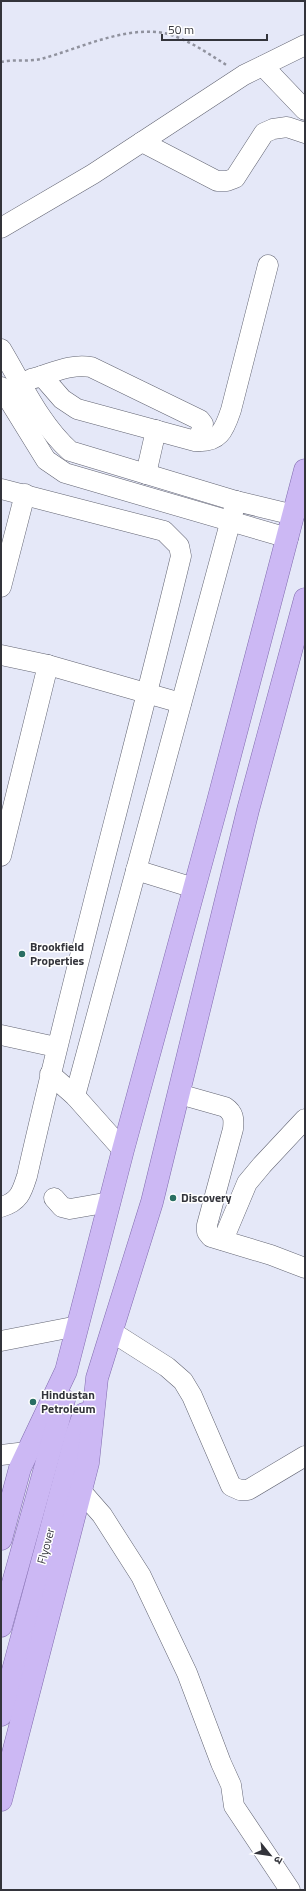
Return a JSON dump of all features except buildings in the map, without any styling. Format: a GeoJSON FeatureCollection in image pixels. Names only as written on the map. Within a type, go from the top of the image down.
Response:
{"type":"FeatureCollection","features":[{"type":"Feature","properties":{"kind":"main road"},"geometry":{"type":"LineString","coordinates":[[2,1528],[20,1468],[66,1371],[123,1150],[305,470]]}},
{"type":"Feature","properties":{"kind":"main road"},"geometry":{"type":"LineString","coordinates":[[1,1800],[88,1463],[97,1378],[152,1202],[248,810],[305,599]]}},
{"type":"Feature","properties":{"kind":"main road","name":"Flyover"},"geometry":{"type":"LineString","coordinates":[[1,1626],[66,1390],[66,1371]]}},
{"type":"Feature","properties":{"kind":"main road","name":"Flyover"},"geometry":{"type":"LineString","coordinates":[[1,1715],[76,1436],[97,1378]]}},
{"type":"Feature","properties":{"kind":"street"},"geometry":{"type":"LineString","coordinates":[[1,228],[93,174],[244,75],[305,45]]}},
{"type":"Feature","properties":{"kind":"street"},"geometry":{"type":"LineString","coordinates":[[263,66],[305,110]]}},
{"type":"Feature","properties":{"kind":"street"},"geometry":{"type":"LineString","coordinates":[[142,142],[217,181],[227,181],[236,178],[264,133],[272,129],[287,127],[305,133]]}},
{"type":"Feature","properties":{"kind":"street"},"geometry":{"type":"LineString","coordinates":[[42,376],[62,399],[77,409],[198,441],[209,442],[214,439],[227,424],[268,265]]}},
{"type":"Feature","properties":{"kind":"street"},"geometry":{"type":"LineString","coordinates":[[2,354],[55,438],[70,451],[236,501],[294,515]]}},
{"type":"Feature","properties":{"kind":"street"},"geometry":{"type":"LineString","coordinates":[[21,382],[70,366],[80,365],[91,367],[200,420],[203,424],[198,441]]}},
{"type":"Feature","properties":{"kind":"street"},"geometry":{"type":"LineString","coordinates":[[1,387],[46,460],[65,472],[288,538]]}},
{"type":"Feature","properties":{"kind":"street"},"geometry":{"type":"LineString","coordinates":[[146,474],[156,430]]}},
{"type":"Feature","properties":{"kind":"street"},"geometry":{"type":"LineString","coordinates":[[65,472],[70,451]]}},
{"type":"Feature","properties":{"kind":"street"},"geometry":{"type":"LineString","coordinates":[[1,489],[164,531],[179,546],[181,556],[148,693],[56,1047],[22,1192],[12,1204],[1,1207]]}},
{"type":"Feature","properties":{"kind":"street"},"geometry":{"type":"LineString","coordinates":[[1,587],[25,494]]}},
{"type":"Feature","properties":{"kind":"street"},"geometry":{"type":"LineString","coordinates":[[75,1096],[236,501]]}},
{"type":"Feature","properties":{"kind":"street"},"geometry":{"type":"LineString","coordinates":[[1,655],[48,665],[181,703]]}},
{"type":"Feature","properties":{"kind":"street"},"geometry":{"type":"LineString","coordinates":[[1,856],[48,665]]}},
{"type":"Feature","properties":{"kind":"street"},"geometry":{"type":"LineString","coordinates":[[136,870],[194,888]]}},
{"type":"Feature","properties":{"kind":"street"},"geometry":{"type":"LineString","coordinates":[[1,1035],[56,1047]]}},
{"type":"Feature","properties":{"kind":"street"},"geometry":{"type":"LineString","coordinates":[[50,1074],[75,1096],[123,1150]]}},
{"type":"Feature","properties":{"kind":"street"},"geometry":{"type":"LineString","coordinates":[[179,1094],[225,1107],[230,1111],[234,1119],[233,1129],[207,1225],[208,1232],[211,1237],[271,1255],[305,1268]]}},
{"type":"Feature","properties":{"kind":"street"},"geometry":{"type":"LineString","coordinates":[[222,1240],[247,1183],[262,1164],[305,1119]]}},
{"type":"Feature","properties":{"kind":"street"},"geometry":{"type":"LineString","coordinates":[[54,1198],[62,1207],[70,1209],[110,1202]]}},
{"type":"Feature","properties":{"kind":"street"},"geometry":{"type":"LineString","coordinates":[[1,1341],[78,1326]]}},
{"type":"Feature","properties":{"kind":"street"},"geometry":{"type":"LineString","coordinates":[[112,1332],[167,1367],[182,1381],[192,1396],[231,1486],[240,1490],[248,1490],[305,1456]]}},
{"type":"Feature","properties":{"kind":"street"},"geometry":{"type":"LineString","coordinates":[[1,1455],[27,1452]]}},
{"type":"Feature","properties":{"kind":"street"},"geometry":{"type":"LineString","coordinates":[[81,1490],[102,1515],[141,1576],[187,1673],[221,1763],[232,1785],[234,1806],[290,1890]]}},
{"type":"Feature","properties":{"kind":"path"},"geometry":{"type":"LineString","coordinates":[[1,61],[39,59],[120,35],[146,31],[161,32],[177,37],[244,75]]}},
{"type":"Feature","properties":{"kind":"place","name":"Brookfield Properties"},"geometry":{"type":"Point","coordinates":[22,954]}},
{"type":"Feature","properties":{"kind":"place","name":"Discovery"},"geometry":{"type":"Point","coordinates":[173,1198]}},
{"type":"Feature","properties":{"kind":"place","name":"Hindustan Petroleum"},"geometry":{"type":"Point","coordinates":[33,1402]}}]}
